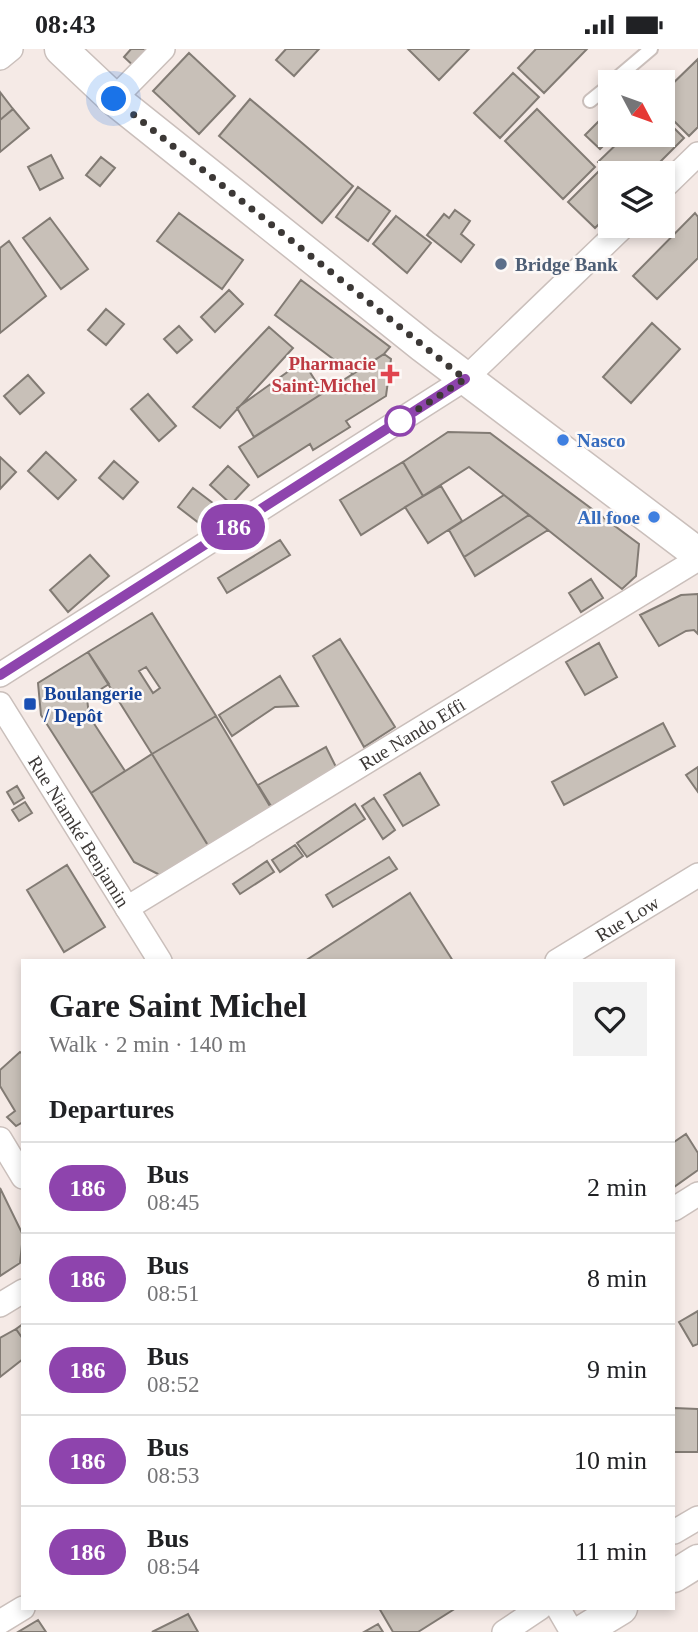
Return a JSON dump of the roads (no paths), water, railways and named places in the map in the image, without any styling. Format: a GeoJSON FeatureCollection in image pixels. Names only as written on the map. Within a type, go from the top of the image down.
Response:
{"type":"FeatureCollection","features":[{"type":"Feature","properties":{"kind":"street"},"geometry":{"type":"LineString","coordinates":[[0,58],[11,49]]}},
{"type":"Feature","properties":{"kind":"street"},"geometry":{"type":"LineString","coordinates":[[61,49],[114,99],[465,379],[698,557]]}},
{"type":"Feature","properties":{"kind":"street"},"geometry":{"type":"LineString","coordinates":[[114,99],[163,49]]}},
{"type":"Feature","properties":{"kind":"street"},"geometry":{"type":"LineString","coordinates":[[675,176],[698,154]]}},
{"type":"Feature","properties":{"kind":"street"},"geometry":{"type":"LineString","coordinates":[[0,675],[465,379],[612,238]]}},
{"type":"Feature","properties":{"kind":"street","name":"Rue Nando Effi"},"geometry":{"type":"LineString","coordinates":[[127,908],[698,557]]}},
{"type":"Feature","properties":{"kind":"street","name":"Rue Niamké Benjamin"},"geometry":{"type":"LineString","coordinates":[[0,704],[159,959]]}},
{"type":"Feature","properties":{"kind":"street","name":"Rue Low"},"geometry":{"type":"LineString","coordinates":[[560,959],[698,875]]}},
{"type":"Feature","properties":{"kind":"street"},"geometry":{"type":"LineString","coordinates":[[0,1139],[21,1174]]}},
{"type":"Feature","properties":{"kind":"street"},"geometry":{"type":"LineString","coordinates":[[675,1208],[698,1194]]}},
{"type":"Feature","properties":{"kind":"street"},"geometry":{"type":"LineString","coordinates":[[0,1305],[21,1292]]}},
{"type":"Feature","properties":{"kind":"street"},"geometry":{"type":"LineString","coordinates":[[675,1531],[698,1518]]}},
{"type":"Feature","properties":{"kind":"street"},"geometry":{"type":"LineString","coordinates":[[675,1575],[698,1562]]}},
{"type":"Feature","properties":{"kind":"street"},"geometry":{"type":"LineString","coordinates":[[0,1622],[21,1609]]}},
{"type":"Feature","properties":{"kind":"street"},"geometry":{"type":"LineString","coordinates":[[504,1632],[537,1610]]}},
{"type":"Feature","properties":{"kind":"street"},"geometry":{"type":"LineString","coordinates":[[559,1610],[572,1632]]}},
{"type":"Feature","properties":{"kind":"street"},"geometry":{"type":"LineString","coordinates":[[582,1632],[618,1610]]}},
{"type":"Feature","properties":{"kind":"lane"},"geometry":{"type":"LineString","coordinates":[[627,70],[651,49]]}},
{"type":"Feature","properties":{"kind":"lane"},"geometry":{"type":"LineString","coordinates":[[590,101],[598,94]]}},
{"type":"Feature","properties":{"kind":"place","name":"Bridge Bank"},"geometry":{"type":"Point","coordinates":[501,264]}},
{"type":"Feature","properties":{"kind":"place","name":"Pharmacie Saint-Michel"},"geometry":{"type":"Point","coordinates":[390,374]}},
{"type":"Feature","properties":{"kind":"place","name":"Nasco"},"geometry":{"type":"Point","coordinates":[563,440]}},
{"type":"Feature","properties":{"kind":"place","name":"All fooe"},"geometry":{"type":"Point","coordinates":[654,517]}},
{"type":"Feature","properties":{"kind":"place","name":"Boulangerie / Depôt"},"geometry":{"type":"Point","coordinates":[30,704]}}]}
